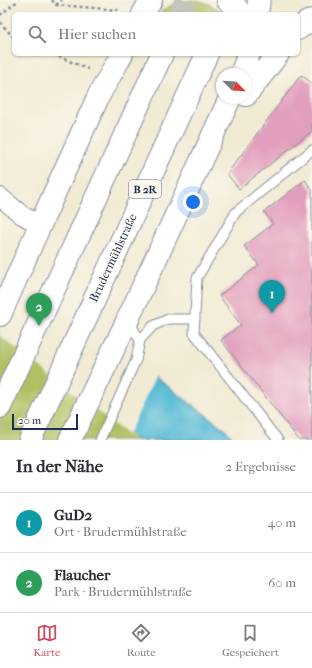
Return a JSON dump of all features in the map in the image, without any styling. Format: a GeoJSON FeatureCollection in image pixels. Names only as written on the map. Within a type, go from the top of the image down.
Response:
{"type":"FeatureCollection","features":[{"type":"Feature","properties":{"kind":"main road"},"geometry":{"type":"LineString","coordinates":[[228,0],[236,7],[239,12]]}},
{"type":"Feature","properties":{"kind":"main road"},"geometry":{"type":"LineString","coordinates":[[257,12],[259,0]]}},
{"type":"Feature","properties":{"kind":"main road"},"geometry":{"type":"LineString","coordinates":[[300,27],[312,20]]}},
{"type":"Feature","properties":{"kind":"main road"},"geometry":{"type":"LineString","coordinates":[[0,315],[99,95],[121,56]]}},
{"type":"Feature","properties":{"kind":"main road"},"geometry":{"type":"LineString","coordinates":[[0,407],[161,56]]}},
{"type":"Feature","properties":{"kind":"main road","name":"Brudermühlstraße"},"geometry":{"type":"LineString","coordinates":[[30,440],[205,56]]}},
{"type":"Feature","properties":{"kind":"main road"},"geometry":{"type":"LineString","coordinates":[[243,68],[248,56]]}},
{"type":"Feature","properties":{"kind":"main road"},"geometry":{"type":"LineString","coordinates":[[252,87],[276,56]]}},
{"type":"Feature","properties":{"kind":"main road"},"geometry":{"type":"LineString","coordinates":[[70,440],[128,319],[227,104]]}},
{"type":"Feature","properties":{"kind":"main road"},"geometry":{"type":"LineString","coordinates":[[208,143],[239,104]]}},
{"type":"Feature","properties":{"kind":"street"},"geometry":{"type":"LineString","coordinates":[[0,197],[22,215],[40,225]]}},
{"type":"Feature","properties":{"kind":"lane"},"geometry":{"type":"LineString","coordinates":[[278,440],[194,332],[197,278],[236,212],[312,150]]}},
{"type":"Feature","properties":{"kind":"lane"},"geometry":{"type":"LineString","coordinates":[[128,319],[140,340]]}},
{"type":"Feature","properties":{"kind":"lane"},"geometry":{"type":"LineString","coordinates":[[100,440],[136,360],[140,340],[153,326],[168,319],[195,319]]}},
{"type":"Feature","properties":{"kind":"path"},"geometry":{"type":"LineString","coordinates":[[0,15],[19,0]]}},
{"type":"Feature","properties":{"kind":"path"},"geometry":{"type":"LineString","coordinates":[[52,0],[56,5],[120,10]]}},
{"type":"Feature","properties":{"kind":"path"},"geometry":{"type":"LineString","coordinates":[[56,5],[62,0]]}},
{"type":"Feature","properties":{"kind":"path"},"geometry":{"type":"LineString","coordinates":[[0,22],[12,36]]}},
{"type":"Feature","properties":{"kind":"path"},"geometry":{"type":"LineString","coordinates":[[58,56],[88,69]]}},
{"type":"Feature","properties":{"kind":"green space"},"geometry":{"type":"Polygon","coordinates":[[[195,0],[210,5],[221,12],[161,12],[178,2],[195,0]]]}},
{"type":"Feature","properties":{"kind":"green space"},"geometry":{"type":"Polygon","coordinates":[[[0,275],[155,377],[226,430],[234,440],[0,440],[0,275]]]}},
{"type":"Feature","properties":{"kind":"water"},"geometry":{"type":"Polygon","coordinates":[[[0,275],[155,377],[226,430],[234,440],[136,440],[0,275]]]}},
{"type":"Feature","properties":{"kind":"pier"},"geometry":{"type":"Polygon","coordinates":[[[0,273],[156,375],[128,435],[0,336],[0,273]]]}},
{"type":"Feature","properties":{"kind":"building"},"geometry":{"type":"Polygon","coordinates":[[[301,75],[312,83],[312,131],[239,189],[227,174],[301,75]]]}},
{"type":"Feature","properties":{"kind":"building"},"geometry":{"type":"Polygon","coordinates":[[[305,180],[312,190],[312,440],[299,440],[221,340],[241,325],[219,296],[259,265],[244,246],[273,224],[264,212],[305,180]]]}},
{"type":"Feature","properties":{"kind":"tunnel"},"geometry":{"type":"LineString","coordinates":[[181,12],[186,0]]}},
{"type":"Feature","properties":{"kind":"place","name":"GuD2"},"geometry":{"type":"Point","coordinates":[272,313]}},
{"type":"Feature","properties":{"kind":"place","name":"Flaucher"},"geometry":{"type":"Point","coordinates":[39,326]}}]}
